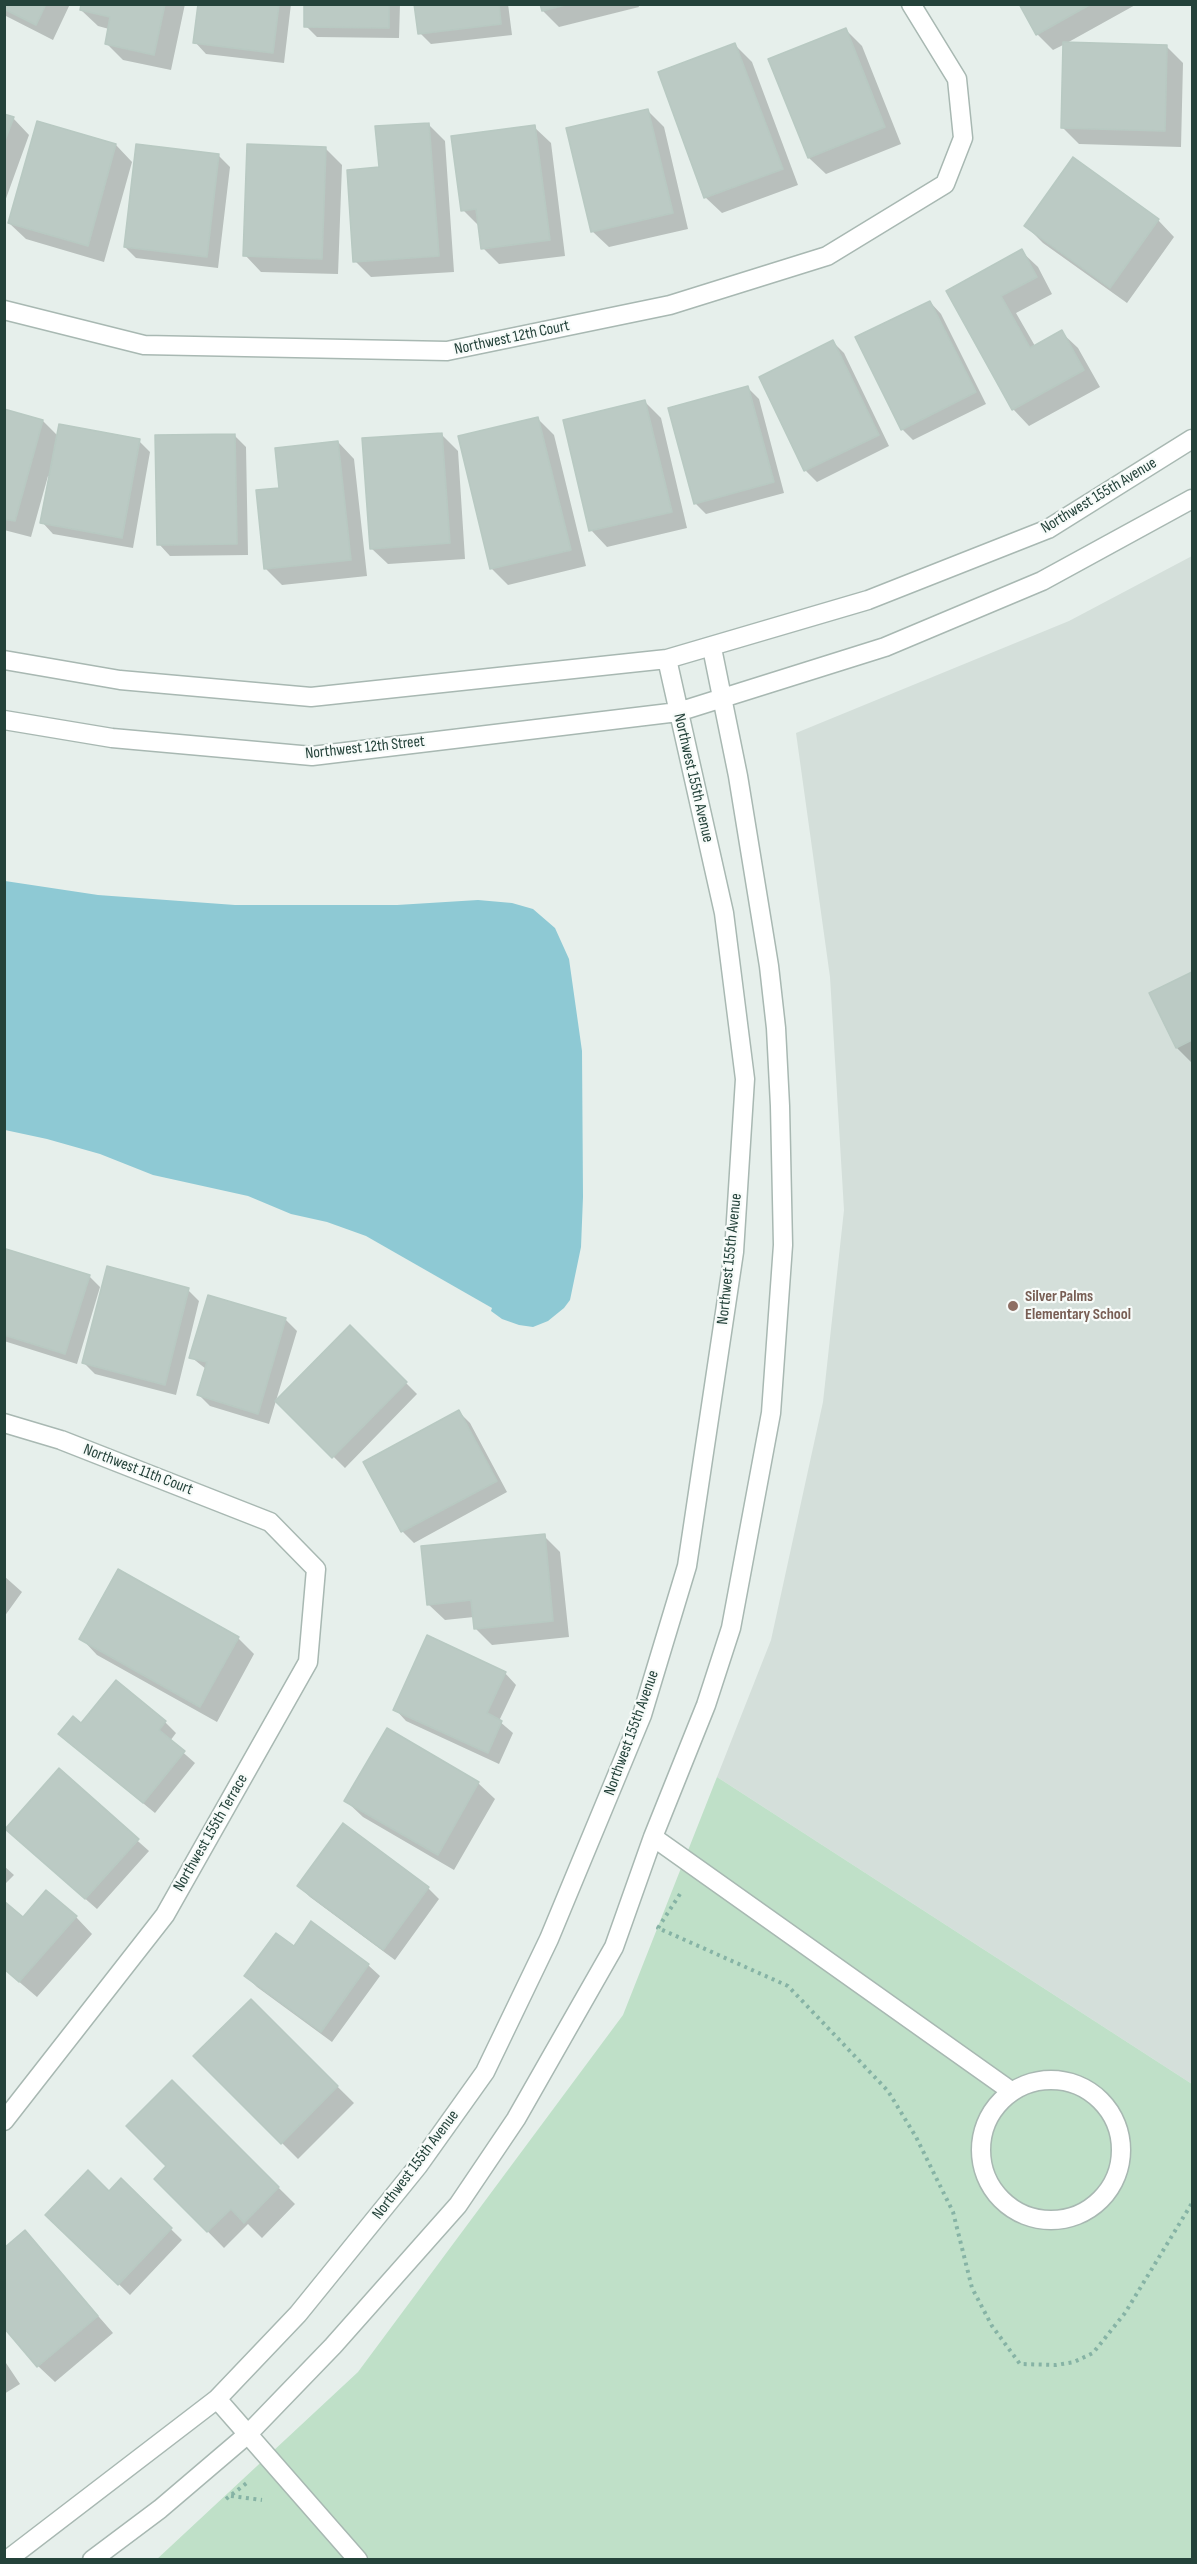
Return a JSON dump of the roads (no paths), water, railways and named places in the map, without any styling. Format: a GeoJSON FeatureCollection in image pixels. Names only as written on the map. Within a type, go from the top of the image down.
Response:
{"type":"FeatureCollection","features":[{"type":"Feature","properties":{"kind":"street","name":"Northwest 12th Court"},"geometry":{"type":"LineString","coordinates":[[4,310],[144,345],[447,351],[670,305],[827,256],[945,184],[963,138],[957,79],[911,4]]}},
{"type":"Feature","properties":{"kind":"street","name":"Northwest 155th Avenue"},"geometry":{"type":"LineString","coordinates":[[712,648],[868,600],[1048,529],[1192,439]]}},
{"type":"Feature","properties":{"kind":"street"},"geometry":{"type":"LineString","coordinates":[[723,698],[885,647],[1032,585],[1192,499]]}},
{"type":"Feature","properties":{"kind":"street"},"geometry":{"type":"LineString","coordinates":[[4,660],[120,680],[311,697],[667,659],[712,648],[723,698],[769,966],[776,1028],[783,1245],[771,1413],[731,1628],[706,1705],[653,1837],[614,1947],[516,2119],[464,2196],[333,2346],[248,2434],[160,2509],[92,2559]]}},
{"type":"Feature","properties":{"kind":"street","name":"Northwest 155th Avenue"},"geometry":{"type":"LineString","coordinates":[[7,2559],[217,2399],[298,2314],[418,2166],[485,2072],[549,1939],[642,1715],[687,1566],[734,1252],[745,1079],[724,913],[667,659]]}},
{"type":"Feature","properties":{"kind":"street","name":"Northwest 12th Street"},"geometry":{"type":"LineString","coordinates":[[4,720],[112,738],[312,756],[678,712],[723,698]]}},
{"type":"Feature","properties":{"kind":"street","name":"Northwest 11th Court"},"geometry":{"type":"LineString","coordinates":[[4,1423],[61,1440],[270,1522]]}},
{"type":"Feature","properties":{"kind":"street","name":"Northwest 155th Terrace"},"geometry":{"type":"LineString","coordinates":[[4,2121],[165,1915],[308,1662],[316,1569],[270,1522]]}},
{"type":"Feature","properties":{"kind":"street"},"geometry":{"type":"LineString","coordinates":[[653,1837],[1011,2091]]}},
{"type":"Feature","properties":{"kind":"street"},"geometry":{"type":"LineString","coordinates":[[1064,2080],[1089,2091],[1109,2111],[1120,2136],[1120,2164],[1110,2189],[1090,2209],[1065,2219],[1038,2220],[1011,2209],[992,2190],[982,2163],[982,2136],[992,2111],[1011,2091],[1036,2081],[1064,2080]]}},
{"type":"Feature","properties":{"kind":"street"},"geometry":{"type":"LineString","coordinates":[[217,2399],[358,2559]]}},
{"type":"Feature","properties":{"kind":"water"},"geometry":{"type":"Polygon","coordinates":[[[5,881],[98,895],[235,905],[397,905],[478,900],[512,903],[533,909],[555,928],[569,959],[582,1051],[581,1247],[570,1300],[564,1308],[548,1321],[533,1327],[519,1325],[502,1319],[491,1311],[492,1308],[366,1236],[327,1222],[291,1214],[248,1196],[153,1175],[100,1154],[5,1130],[5,881]]]}},
{"type":"Feature","properties":{"kind":"place","name":"Silver Palms Elementary School"},"geometry":{"type":"Point","coordinates":[1013,1306]}}]}
